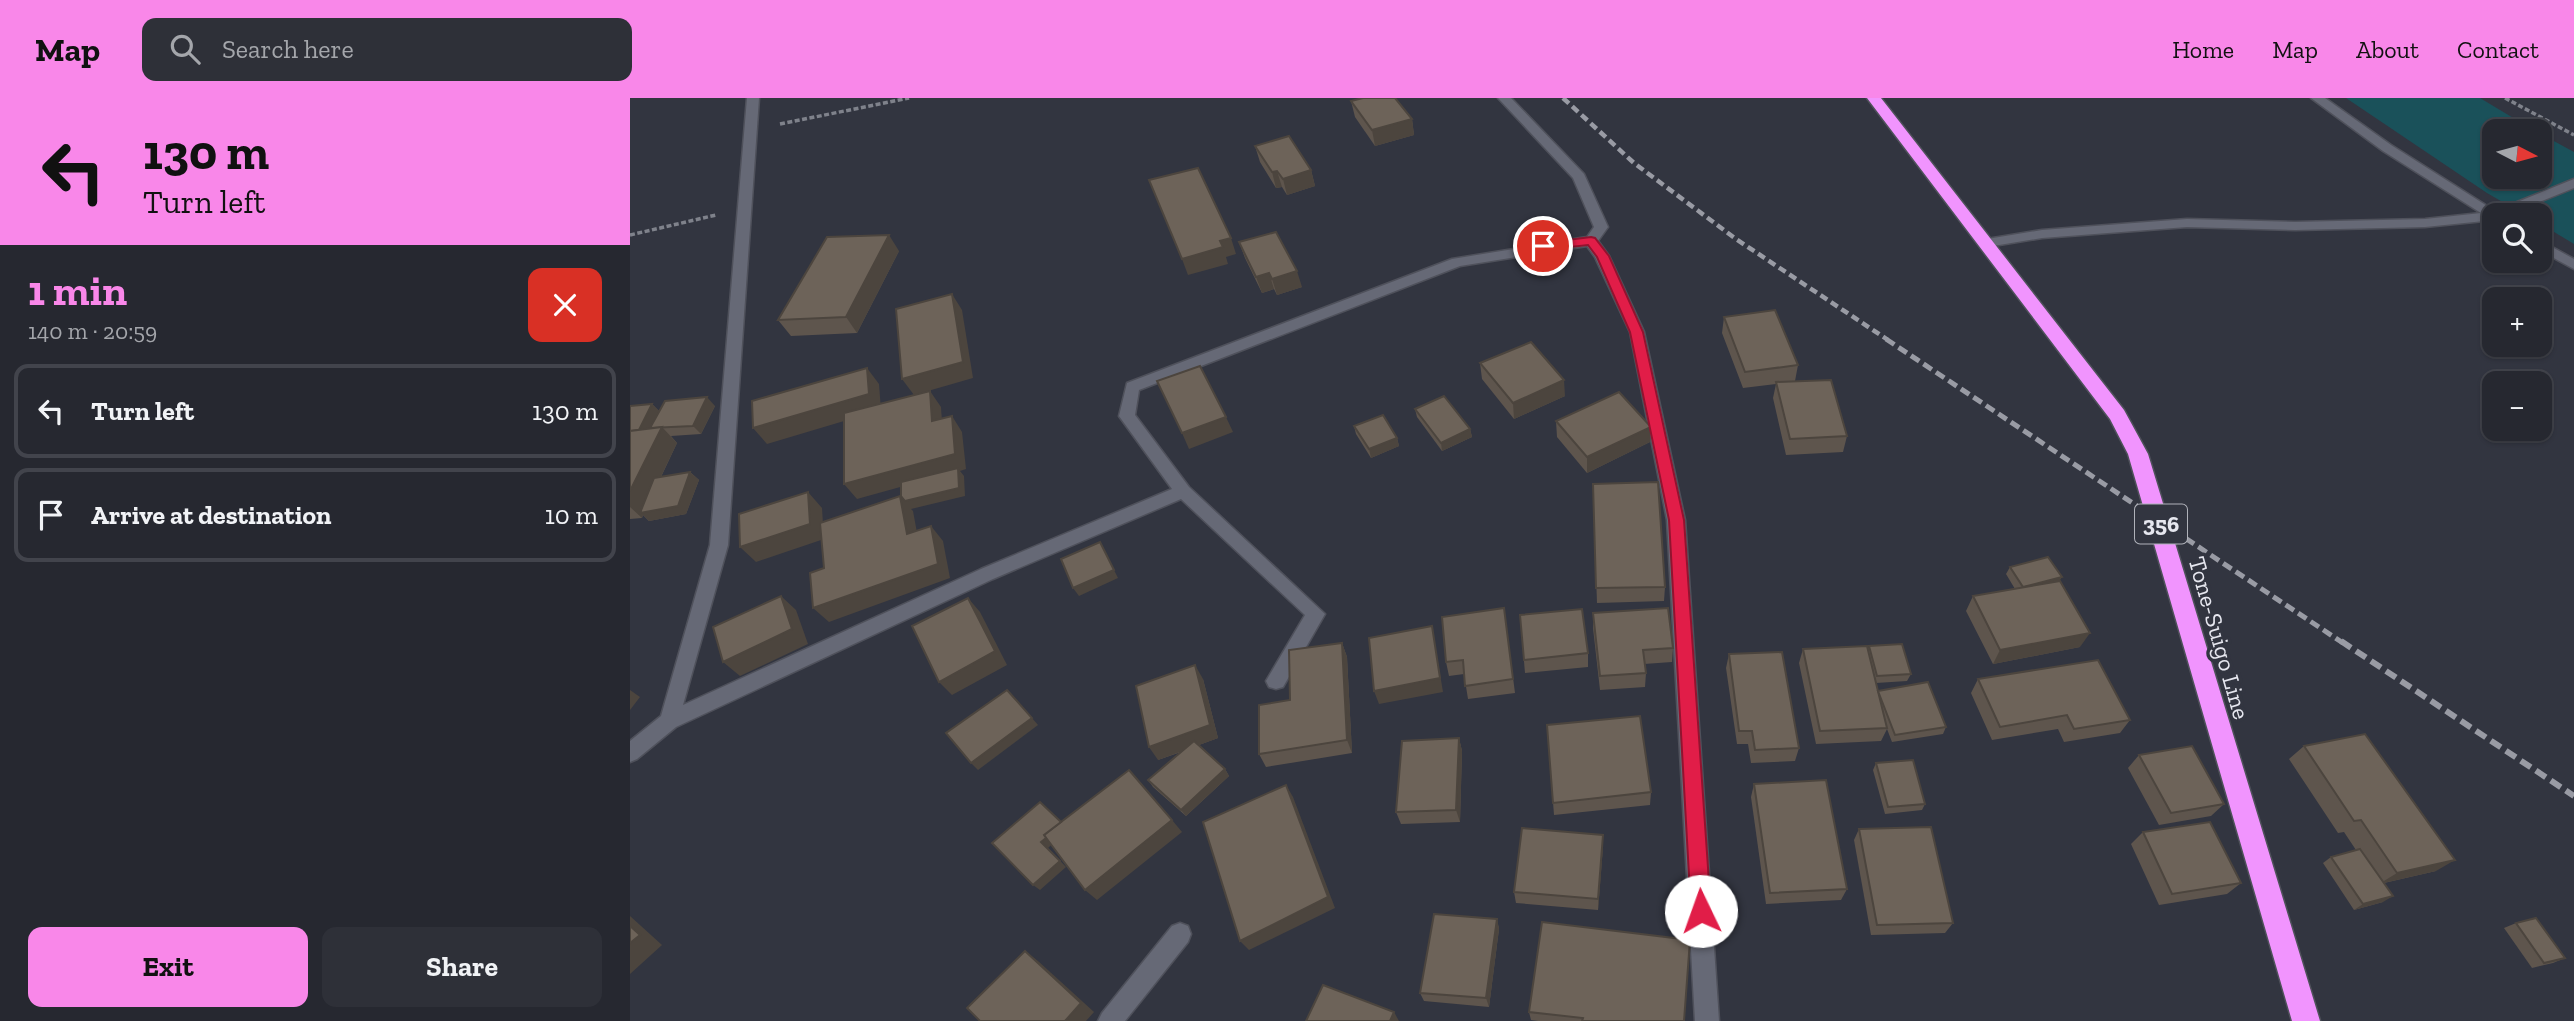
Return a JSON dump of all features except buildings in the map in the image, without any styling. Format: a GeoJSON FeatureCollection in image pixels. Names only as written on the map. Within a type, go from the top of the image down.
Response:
{"type":"FeatureCollection","features":[{"type":"Feature","properties":{"kind":"highway","name":"Tone-Suigo Line"},"geometry":{"type":"LineString","coordinates":[[1874,98],[2117,415],[2138,454],[2306,1021]]}},
{"type":"Feature","properties":{"kind":"street"},"geometry":{"type":"LineString","coordinates":[[668,721],[719,545],[753,98]]}},
{"type":"Feature","properties":{"kind":"street"},"geometry":{"type":"LineString","coordinates":[[1276,681],[1316,614],[1183,491],[1127,416],[1132,387],[1457,262],[1591,241],[1601,227],[1579,177],[1504,98]]}},
{"type":"Feature","properties":{"kind":"street"},"geometry":{"type":"LineString","coordinates":[[2317,98],[2387,148],[2482,208]]}},
{"type":"Feature","properties":{"kind":"street"},"geometry":{"type":"LineString","coordinates":[[2526,203],[2574,183]]}},
{"type":"Feature","properties":{"kind":"street"},"geometry":{"type":"LineString","coordinates":[[1987,243],[2042,234],[2174,223],[2295,226],[2425,223],[2482,217]]}},
{"type":"Feature","properties":{"kind":"street"},"geometry":{"type":"LineString","coordinates":[[1591,241],[1602,256],[1637,332],[1676,520],[1707,1021]]}},
{"type":"Feature","properties":{"kind":"street"},"geometry":{"type":"LineString","coordinates":[[2552,252],[2574,265]]}},
{"type":"Feature","properties":{"kind":"street"},"geometry":{"type":"LineString","coordinates":[[630,753],[668,721],[987,574],[1183,491]]}},
{"type":"Feature","properties":{"kind":"street"},"geometry":{"type":"LineString","coordinates":[[1110,1021],[1180,934]]}},
{"type":"Feature","properties":{"kind":"path"},"geometry":{"type":"LineString","coordinates":[[751,130],[909,98]]}},
{"type":"Feature","properties":{"kind":"path"},"geometry":{"type":"LineString","coordinates":[[2505,98],[2574,135]]}},
{"type":"Feature","properties":{"kind":"path"},"geometry":{"type":"LineString","coordinates":[[630,235],[744,209]]}},
{"type":"Feature","properties":{"kind":"water"},"geometry":{"type":"Polygon","coordinates":[[[2346,98],[2480,98],[2515,119],[2482,119],[2482,189],[2552,189],[2552,140],[2574,152],[2574,244],[2552,231],[2552,203],[2504,203],[2487,193],[2346,98]]]}},
{"type":"Feature","properties":{"kind":"railway"},"geometry":{"type":"LineString","coordinates":[[1563,98],[1634,163],[1736,239],[1888,340]]}},
{"type":"Feature","properties":{"kind":"railway"},"geometry":{"type":"LineString","coordinates":[[1886,339],[2343,643]]}},
{"type":"Feature","properties":{"kind":"railway"},"geometry":{"type":"LineString","coordinates":[[2341,641],[2574,796]]}},
{"type":"Feature","properties":{"kind":"route"},"geometry":{"type":"LineString","coordinates":[[1543,246],[1591,241],[1602,256],[1637,332],[1676,520],[1701,911]]}}]}
